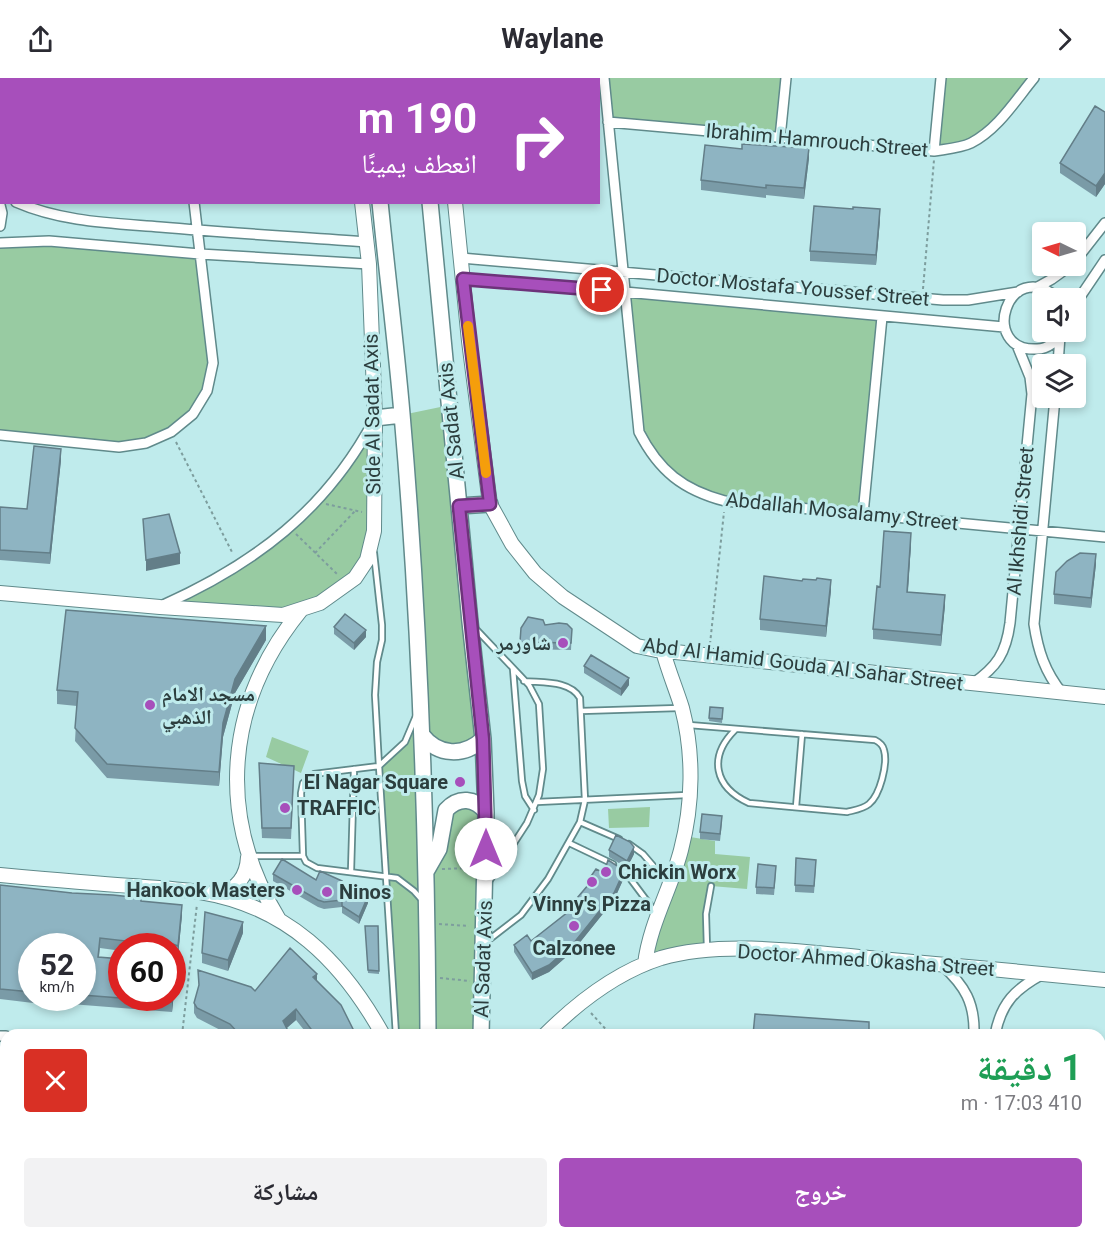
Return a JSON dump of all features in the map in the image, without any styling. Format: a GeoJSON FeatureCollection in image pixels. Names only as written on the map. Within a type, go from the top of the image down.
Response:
{"type":"FeatureCollection","features":[{"type":"Feature","properties":{"kind":"main road"},"geometry":{"type":"LineString","coordinates":[[380,204],[402,415],[421,706],[427,870],[428,1029]]}},
{"type":"Feature","properties":{"kind":"main road","name":"Al Sadat Axis"},"geometry":{"type":"LineString","coordinates":[[430,204],[483,739],[486,812],[481,1029]]}},
{"type":"Feature","properties":{"kind":"main road"},"geometry":{"type":"LineString","coordinates":[[375,418],[402,415]]}},
{"type":"Feature","properties":{"kind":"main road"},"geometry":{"type":"LineString","coordinates":[[459,506],[490,504]]}},
{"type":"Feature","properties":{"kind":"main road"},"geometry":{"type":"LineString","coordinates":[[422,735],[433,746],[447,752],[471,749],[483,739]]}},
{"type":"Feature","properties":{"kind":"main road"},"geometry":{"type":"LineString","coordinates":[[427,870],[439,849],[446,810],[450,806],[460,801],[472,801],[486,812]]}},
{"type":"Feature","properties":{"kind":"street","name":"Abdallah Mosalamy Street"},"geometry":{"type":"LineString","coordinates":[[604,78],[639,432],[659,465],[673,478],[706,497],[725,501],[1105,537]]}},
{"type":"Feature","properties":{"kind":"street"},"geometry":{"type":"LineString","coordinates":[[780,138],[786,78]]}},
{"type":"Feature","properties":{"kind":"street"},"geometry":{"type":"LineString","coordinates":[[934,151],[941,78]]}},
{"type":"Feature","properties":{"kind":"street","name":"Ibrahim Hamrouch Street"},"geometry":{"type":"LineString","coordinates":[[608,122],[934,151],[970,144],[987,133],[1034,78]]}},
{"type":"Feature","properties":{"kind":"street"},"geometry":{"type":"LineString","coordinates":[[21,204],[42,213],[67,219],[198,231],[366,242]]}},
{"type":"Feature","properties":{"kind":"street"},"geometry":{"type":"LineString","coordinates":[[0,435],[119,447],[146,443],[171,432],[193,414],[207,391],[213,363],[195,204]]}},
{"type":"Feature","properties":{"kind":"street","name":"Side Al Sadat Axis"},"geometry":{"type":"LineString","coordinates":[[302,610],[320,603],[347,585],[367,560],[373,541],[375,418],[369,264],[362,204]]}},
{"type":"Feature","properties":{"kind":"street"},"geometry":{"type":"LineString","coordinates":[[455,204],[490,504]]}},
{"type":"Feature","properties":{"kind":"street"},"geometry":{"type":"LineString","coordinates":[[0,205],[2,213],[0,226]]}},
{"type":"Feature","properties":{"kind":"street"},"geometry":{"type":"LineString","coordinates":[[1086,247],[1105,223]]}},
{"type":"Feature","properties":{"kind":"street"},"geometry":{"type":"LineString","coordinates":[[0,243],[49,241],[200,254],[369,264]]}},
{"type":"Feature","properties":{"kind":"street","name":"Doctor Mostafa Youssef Street"},"geometry":{"type":"LineString","coordinates":[[461,258],[922,298],[968,300],[1032,288]]}},
{"type":"Feature","properties":{"kind":"street"},"geometry":{"type":"LineString","coordinates":[[1086,288],[1105,260]]}},
{"type":"Feature","properties":{"kind":"street"},"geometry":{"type":"LineString","coordinates":[[1036,288],[1056,276]]}},
{"type":"Feature","properties":{"kind":"street","name":"Doctor Mostafa Youssef Street"},"geometry":{"type":"LineString","coordinates":[[463,279],[1004,327]]}},
{"type":"Feature","properties":{"kind":"street"},"geometry":{"type":"LineString","coordinates":[[1004,327],[1005,308],[1018,292]]}},
{"type":"Feature","properties":{"kind":"street"},"geometry":{"type":"LineString","coordinates":[[863,514],[882,317]]}},
{"type":"Feature","properties":{"kind":"street","name":"Al Ikhshidi Street"},"geometry":{"type":"LineString","coordinates":[[971,684],[987,674],[999,659],[1008,642],[1032,394],[1027,368],[1017,345],[1009,337],[1004,327]]}},
{"type":"Feature","properties":{"kind":"street"},"geometry":{"type":"LineString","coordinates":[[1017,345],[1028,350],[1040,350],[1054,342]]}},
{"type":"Feature","properties":{"kind":"street","name":"Al Ikhshidi Street"},"geometry":{"type":"LineString","coordinates":[[1054,408],[1034,624],[1042,661],[1062,693]]}},
{"type":"Feature","properties":{"kind":"street"},"geometry":{"type":"LineString","coordinates":[[160,607],[213,581],[273,542],[290,528],[318,502],[344,470],[375,418]]}},
{"type":"Feature","properties":{"kind":"street","name":"Abd Al Hamid Gouda Al Sahar Street"},"geometry":{"type":"LineString","coordinates":[[490,504],[512,544],[535,573],[563,597],[637,646],[663,651],[1105,697]]}},
{"type":"Feature","properties":{"kind":"street"},"geometry":{"type":"LineString","coordinates":[[0,593],[283,615],[302,610]]}},
{"type":"Feature","properties":{"kind":"street"},"geometry":{"type":"LineString","coordinates":[[279,920],[267,900],[248,856],[242,832],[237,761],[240,737],[252,691],[273,648],[302,610]]}},
{"type":"Feature","properties":{"kind":"street"},"geometry":{"type":"LineString","coordinates":[[645,964],[649,938],[681,850],[690,795],[690,759],[682,708],[663,651]]}},
{"type":"Feature","properties":{"kind":"street"},"geometry":{"type":"LineString","coordinates":[[219,896],[233,889],[243,878],[248,856]]}},
{"type":"Feature","properties":{"kind":"street"},"geometry":{"type":"LineString","coordinates":[[0,875],[199,892],[250,906],[279,920],[309,940],[335,964],[379,1029]]}},
{"type":"Feature","properties":{"kind":"street","name":"Doctor Ahmed Okasha Street"},"geometry":{"type":"LineString","coordinates":[[551,1029],[581,1002],[614,981],[645,964],[683,953],[771,949],[1105,980]]}},
{"type":"Feature","properties":{"kind":"street"},"geometry":{"type":"LineString","coordinates":[[942,964],[958,979],[969,998],[975,1019],[974,1029]]}},
{"type":"Feature","properties":{"kind":"street"},"geometry":{"type":"LineString","coordinates":[[996,1029],[1008,1000],[1024,984],[1043,974]]}},
{"type":"Feature","properties":{"kind":"lane"},"geometry":{"type":"LineString","coordinates":[[373,541],[381,625],[375,695],[396,1029]]}},
{"type":"Feature","properties":{"kind":"lane"},"geometry":{"type":"LineString","coordinates":[[470,622],[534,691],[539,704],[543,769],[542,784],[534,810],[485,888]]}},
{"type":"Feature","properties":{"kind":"lane"},"geometry":{"type":"LineString","coordinates":[[513,669],[522,781],[525,796],[534,810]]}},
{"type":"Feature","properties":{"kind":"lane"},"geometry":{"type":"LineString","coordinates":[[484,943],[521,915],[548,879],[580,822],[585,800],[580,698],[572,688],[564,685],[524,681]]}},
{"type":"Feature","properties":{"kind":"lane"},"geometry":{"type":"LineString","coordinates":[[421,706],[405,742],[379,766],[314,774],[303,783],[301,793],[303,855],[306,862],[313,867],[397,878],[414,891],[427,907]]}},
{"type":"Feature","properties":{"kind":"lane"},"geometry":{"type":"LineString","coordinates":[[581,711],[682,708]]}},
{"type":"Feature","properties":{"kind":"lane"},"geometry":{"type":"LineString","coordinates":[[685,724],[875,740],[884,750],[881,785],[877,796],[869,805],[847,812],[749,803],[727,789],[721,777],[719,758],[726,739],[735,730]]}},
{"type":"Feature","properties":{"kind":"lane"},"geometry":{"type":"LineString","coordinates":[[796,807],[802,734]]}},
{"type":"Feature","properties":{"kind":"lane"},"geometry":{"type":"LineString","coordinates":[[351,871],[354,769]]}},
{"type":"Feature","properties":{"kind":"lane"},"geometry":{"type":"LineString","coordinates":[[537,802],[690,795]]}},
{"type":"Feature","properties":{"kind":"lane"},"geometry":{"type":"LineString","coordinates":[[580,822],[633,845],[670,885]]}},
{"type":"Feature","properties":{"kind":"lane"},"geometry":{"type":"LineString","coordinates":[[569,843],[615,865],[626,873],[657,914]]}},
{"type":"Feature","properties":{"kind":"lane"},"geometry":{"type":"LineString","coordinates":[[248,856],[303,855]]}},
{"type":"Feature","properties":{"kind":"lane"},"geometry":{"type":"LineString","coordinates":[[707,951],[706,914],[711,886]]}},
{"type":"Feature","properties":{"kind":"path"},"geometry":{"type":"LineString","coordinates":[[922,298],[934,151]]}},
{"type":"Feature","properties":{"kind":"path"},"geometry":{"type":"LineString","coordinates":[[171,432],[239,565]]}},
{"type":"Feature","properties":{"kind":"path"},"geometry":{"type":"LineString","coordinates":[[709,656],[725,501]]}},
{"type":"Feature","properties":{"kind":"path"},"geometry":{"type":"LineString","coordinates":[[318,502],[374,514]]}},
{"type":"Feature","properties":{"kind":"path"},"geometry":{"type":"LineString","coordinates":[[315,553],[356,510]]}},
{"type":"Feature","properties":{"kind":"path"},"geometry":{"type":"LineString","coordinates":[[290,528],[347,585]]}},
{"type":"Feature","properties":{"kind":"path"},"geometry":{"type":"LineString","coordinates":[[427,870],[485,867]]}},
{"type":"Feature","properties":{"kind":"path"},"geometry":{"type":"LineString","coordinates":[[183,1029],[199,892]]}},
{"type":"Feature","properties":{"kind":"path"},"geometry":{"type":"LineString","coordinates":[[427,924],[484,926]]}},
{"type":"Feature","properties":{"kind":"path"},"geometry":{"type":"LineString","coordinates":[[428,977],[482,982]]}},
{"type":"Feature","properties":{"kind":"path"},"geometry":{"type":"LineString","coordinates":[[581,1002],[606,1029]]}},
{"type":"Feature","properties":{"kind":"green space"},"geometry":{"type":"Polygon","coordinates":[[[604,78],[786,78],[780,138],[608,122],[604,78]]]}},
{"type":"Feature","properties":{"kind":"green space"},"geometry":{"type":"Polygon","coordinates":[[[941,78],[1034,78],[997,124],[970,144],[934,151],[941,78]]]}},
{"type":"Feature","properties":{"kind":"green space"},"geometry":{"type":"Polygon","coordinates":[[[28,241],[200,254],[213,363],[207,391],[193,414],[171,432],[119,447],[0,435],[0,243],[28,241]]]}},
{"type":"Feature","properties":{"kind":"green space"},"geometry":{"type":"Polygon","coordinates":[[[625,292],[882,317],[863,514],[725,501],[673,478],[639,432],[625,292]]]}},
{"type":"Feature","properties":{"kind":"green space"},"geometry":{"type":"Polygon","coordinates":[[[450,405],[483,739],[471,749],[427,741],[426,869],[450,806],[482,807],[482,1029],[396,1029],[379,766],[405,742],[420,707],[402,415],[450,405]]]}},
{"type":"Feature","properties":{"kind":"green space"},"geometry":{"type":"Polygon","coordinates":[[[375,418],[374,531],[361,569],[292,613],[160,607],[190,593],[303,516],[375,418]]]}},
{"type":"Feature","properties":{"kind":"green space"},"geometry":{"type":"Polygon","coordinates":[[[272,737],[309,751],[301,773],[266,757],[272,737]]]}},
{"type":"Feature","properties":{"kind":"green space"},"geometry":{"type":"Polygon","coordinates":[[[650,807],[649,827],[609,828],[608,809],[650,807]]]}},
{"type":"Feature","properties":{"kind":"green space"},"geometry":{"type":"Polygon","coordinates":[[[684,836],[715,841],[715,854],[750,857],[747,889],[711,886],[706,914],[707,951],[661,958],[647,951],[684,836]]]}},
{"type":"Feature","properties":{"kind":"building"},"geometry":{"type":"Polygon","coordinates":[[[1095,106],[1105,112],[1105,173],[1096,186],[1060,163],[1095,106]]]}},
{"type":"Feature","properties":{"kind":"building"},"geometry":{"type":"Polygon","coordinates":[[[742,144],[809,148],[804,188],[766,185],[766,188],[701,180],[705,145],[742,149],[742,144]]]}},
{"type":"Feature","properties":{"kind":"building"},"geometry":{"type":"Polygon","coordinates":[[[814,206],[880,209],[876,255],[810,251],[814,206]]]}},
{"type":"Feature","properties":{"kind":"building"},"geometry":{"type":"Polygon","coordinates":[[[34,446],[61,449],[50,553],[0,550],[0,507],[27,509],[34,446]]]}},
{"type":"Feature","properties":{"kind":"building"},"geometry":{"type":"Polygon","coordinates":[[[169,514],[180,553],[146,560],[143,519],[169,514]]]}},
{"type":"Feature","properties":{"kind":"building"},"geometry":{"type":"Polygon","coordinates":[[[884,531],[911,533],[907,592],[945,595],[941,635],[873,629],[877,586],[880,587],[884,531]]]}},
{"type":"Feature","properties":{"kind":"building"},"geometry":{"type":"Polygon","coordinates":[[[1080,553],[1096,554],[1091,598],[1054,594],[1056,572],[1080,553]]]}},
{"type":"Feature","properties":{"kind":"building"},"geometry":{"type":"Polygon","coordinates":[[[764,576],[802,581],[817,578],[831,580],[826,626],[760,619],[764,576]]]}},
{"type":"Feature","properties":{"kind":"building","name":"مسجد الامام الذهبي"},"geometry":{"type":"Polygon","coordinates":[[[66,610],[266,626],[235,679],[223,723],[219,772],[107,764],[75,728],[78,692],[57,690],[66,610]]]}},
{"type":"Feature","properties":{"kind":"building"},"geometry":{"type":"Polygon","coordinates":[[[345,614],[366,630],[354,643],[334,627],[345,614]]]}},
{"type":"Feature","properties":{"kind":"building"},"geometry":{"type":"Polygon","coordinates":[[[528,617],[543,620],[545,625],[567,624],[572,629],[571,643],[520,642],[521,628],[528,617]]]}},
{"type":"Feature","properties":{"kind":"building"},"geometry":{"type":"Polygon","coordinates":[[[591,655],[629,678],[621,689],[584,666],[591,655]]]}},
{"type":"Feature","properties":{"kind":"building"},"geometry":{"type":"Polygon","coordinates":[[[710,707],[723,708],[722,719],[709,718],[710,707]]]}},
{"type":"Feature","properties":{"kind":"building"},"geometry":{"type":"Polygon","coordinates":[[[259,763],[294,766],[291,828],[262,828],[259,763]]]}},
{"type":"Feature","properties":{"kind":"building"},"geometry":{"type":"Polygon","coordinates":[[[702,814],[722,816],[720,834],[700,832],[702,814]]]}},
{"type":"Feature","properties":{"kind":"building"},"geometry":{"type":"Polygon","coordinates":[[[616,835],[630,842],[634,847],[627,861],[609,850],[616,835]]]}},
{"type":"Feature","properties":{"kind":"building"},"geometry":{"type":"Polygon","coordinates":[[[796,858],[816,860],[814,886],[795,885],[796,858]]]}},
{"type":"Feature","properties":{"kind":"building"},"geometry":{"type":"Polygon","coordinates":[[[282,859],[316,880],[320,871],[342,881],[339,888],[368,896],[359,917],[342,906],[342,900],[324,902],[318,900],[273,874],[282,859]]]}},
{"type":"Feature","properties":{"kind":"building"},"geometry":{"type":"Polygon","coordinates":[[[608,860],[622,869],[623,873],[614,893],[573,944],[549,965],[532,973],[514,945],[527,935],[531,941],[573,908],[571,905],[589,884],[587,882],[596,869],[604,873],[608,860]]]}},
{"type":"Feature","properties":{"kind":"building"},"geometry":{"type":"Polygon","coordinates":[[[758,864],[776,866],[774,888],[756,887],[758,864]]]}},
{"type":"Feature","properties":{"kind":"building"},"geometry":{"type":"Polygon","coordinates":[[[0,885],[141,898],[141,901],[182,905],[179,933],[108,933],[108,939],[100,938],[98,957],[108,958],[108,997],[96,996],[96,933],[18,933],[18,991],[0,989],[0,885]]]}},
{"type":"Feature","properties":{"kind":"building"},"geometry":{"type":"Polygon","coordinates":[[[205,912],[243,922],[228,960],[202,953],[205,912]]]}},
{"type":"Feature","properties":{"kind":"building"},"geometry":{"type":"Polygon","coordinates":[[[365,926],[378,926],[379,971],[368,970],[365,926]]]}},
{"type":"Feature","properties":{"kind":"building"},"geometry":{"type":"Polygon","coordinates":[[[290,948],[317,974],[313,977],[341,1005],[353,1029],[311,1029],[296,1009],[283,1021],[287,1029],[235,1029],[230,1024],[197,1008],[194,1003],[199,985],[198,970],[251,987],[255,991],[290,948]]]}},
{"type":"Feature","properties":{"kind":"building"},"geometry":{"type":"Polygon","coordinates":[[[755,1014],[869,1022],[869,1029],[754,1029],[755,1014]]]}},
{"type":"Feature","properties":{"kind":"slow traffic"},"geometry":{"type":"LineString","coordinates":[[468,326],[486,473]]}},
{"type":"Feature","properties":{"kind":"place","name":"شاورمر"},"geometry":{"type":"Point","coordinates":[563,643]}},
{"type":"Feature","properties":{"kind":"place","name":"مسجد الامام الذهبي"},"geometry":{"type":"Point","coordinates":[150,705]}},
{"type":"Feature","properties":{"kind":"place","name":"El Nagar Square"},"geometry":{"type":"Point","coordinates":[460,782]}},
{"type":"Feature","properties":{"kind":"place","name":"TRAFFIC"},"geometry":{"type":"Point","coordinates":[285,808]}},
{"type":"Feature","properties":{"kind":"place","name":"Chickin Worx"},"geometry":{"type":"Point","coordinates":[606,872]}},
{"type":"Feature","properties":{"kind":"place","name":"Vinny's Pizza"},"geometry":{"type":"Point","coordinates":[592,882]}},
{"type":"Feature","properties":{"kind":"place","name":"Hankook Masters"},"geometry":{"type":"Point","coordinates":[297,890]}},
{"type":"Feature","properties":{"kind":"place","name":"Ninos"},"geometry":{"type":"Point","coordinates":[327,892]}},
{"type":"Feature","properties":{"kind":"place","name":"Calzonee"},"geometry":{"type":"Point","coordinates":[574,926]}},
{"type":"Feature","properties":{"kind":"route"},"geometry":{"type":"LineString","coordinates":[[486,849],[483,739],[459,506],[490,504],[463,279],[602,290]]}}]}
